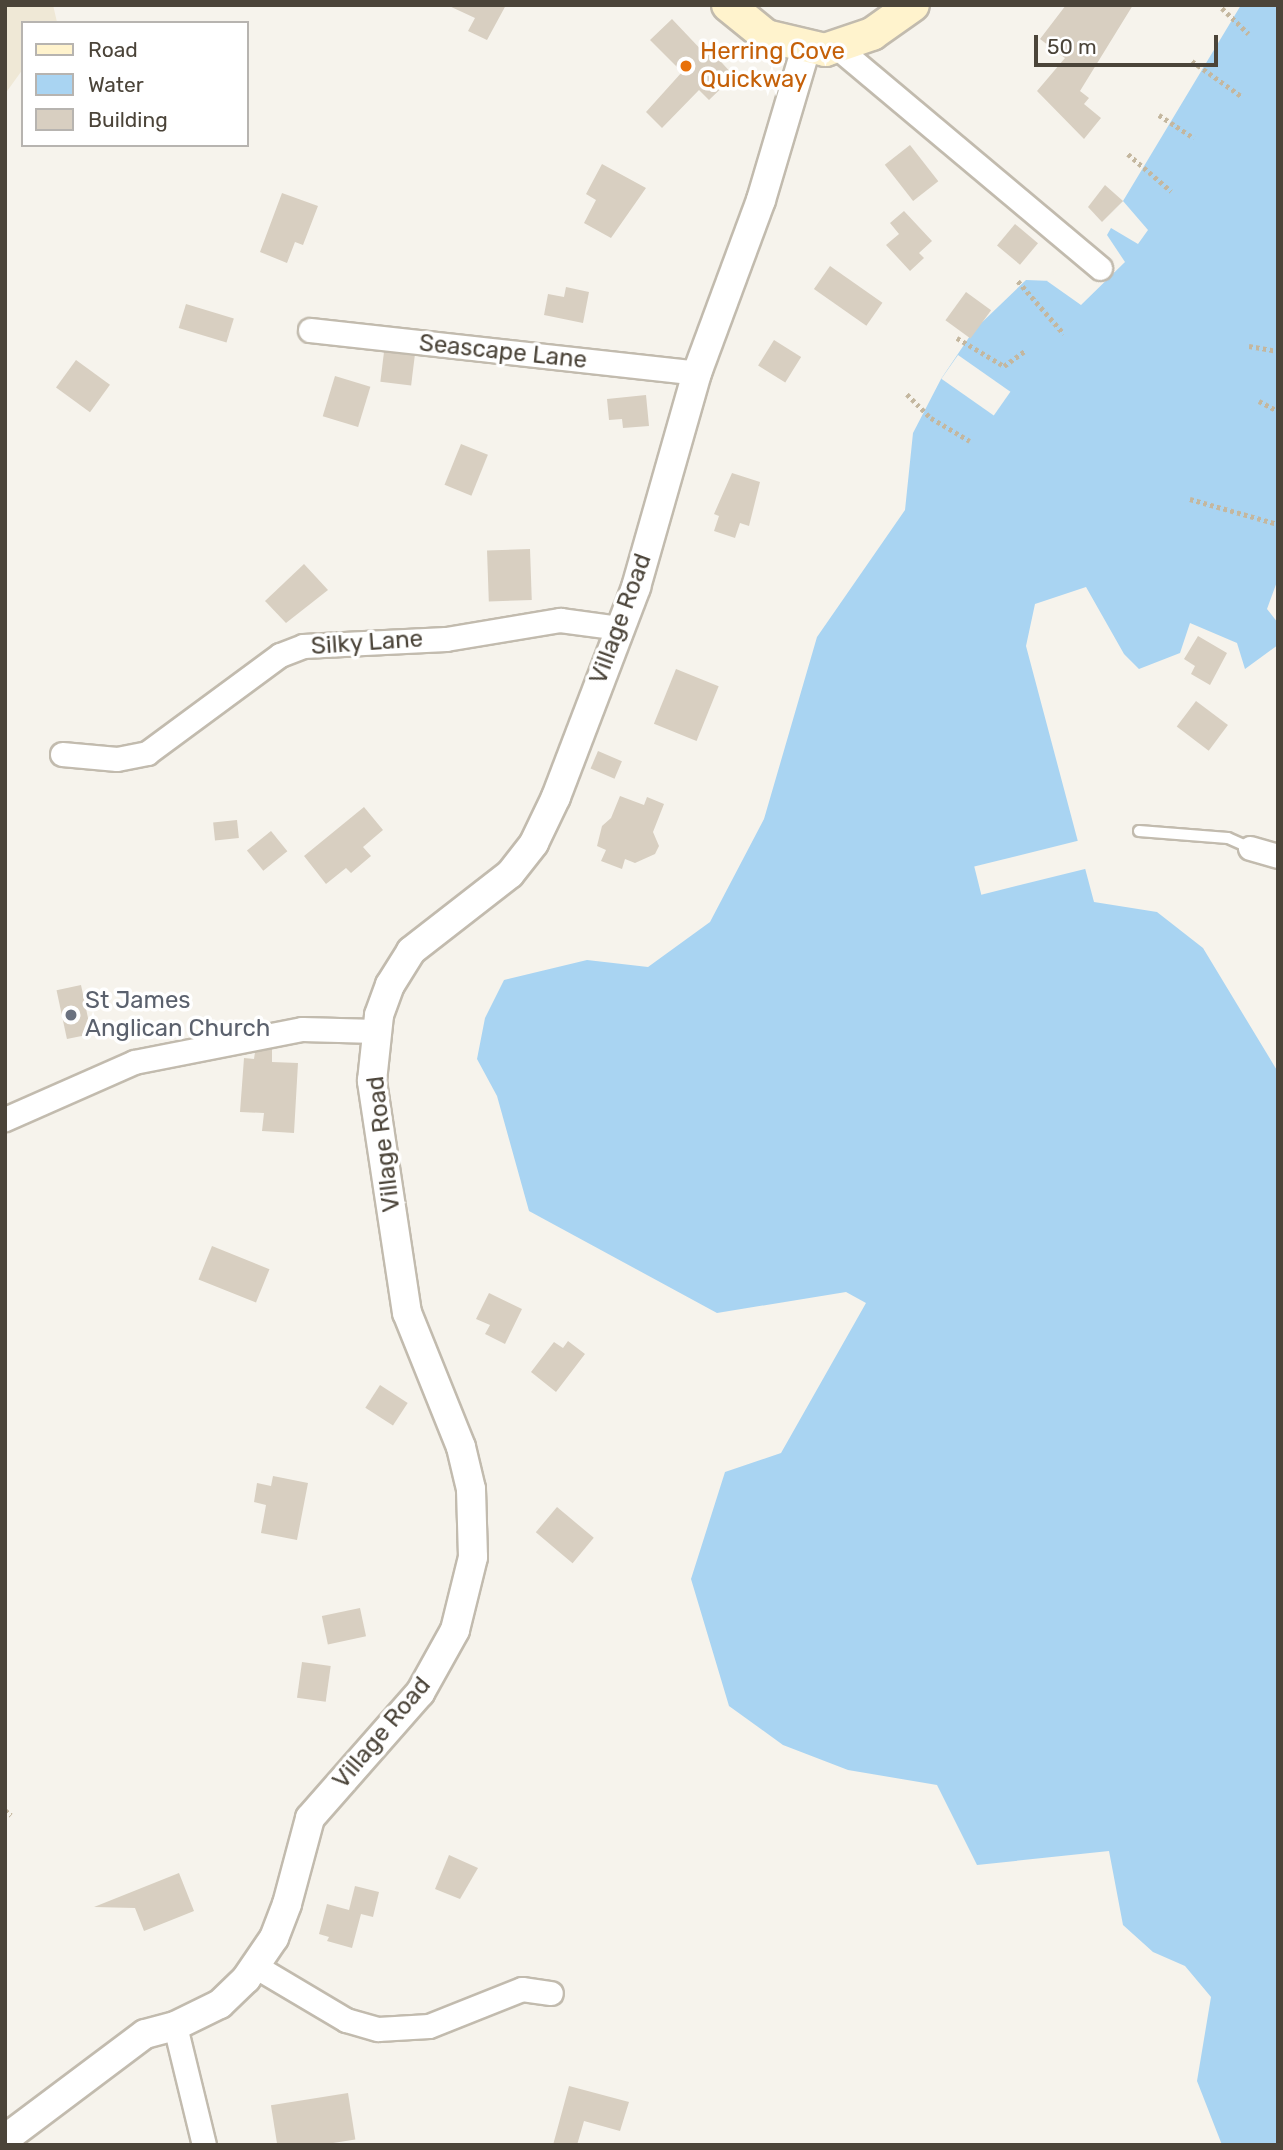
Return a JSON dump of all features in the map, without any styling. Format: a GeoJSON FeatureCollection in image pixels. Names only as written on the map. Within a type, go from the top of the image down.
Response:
{"type":"FeatureCollection","features":[{"type":"Feature","properties":{"kind":"main road"},"geometry":{"type":"LineString","coordinates":[[728,5],[766,36],[806,48],[838,48],[872,34],[913,5]]}},
{"type":"Feature","properties":{"kind":"street","name":"Village Road"},"geometry":{"type":"LineString","coordinates":[[5,2139],[145,2034],[175,2026],[220,2004],[255,1966],[274,1938],[293,1890],[300,1842],[310,1818],[429,1681],[460,1617],[473,1557],[474,1518],[463,1454],[407,1312],[374,1098],[376,1031],[390,985],[411,951],[441,924],[490,894],[534,844],[561,787],[636,587],[697,373],[761,200],[806,48]]}},
{"type":"Feature","properties":{"kind":"street"},"geometry":{"type":"LineString","coordinates":[[838,48],[1100,268]]}},
{"type":"Feature","properties":{"kind":"street","name":"Seascape Lane"},"geometry":{"type":"LineString","coordinates":[[310,330],[697,373]]}},
{"type":"Feature","properties":{"kind":"street","name":"Silky Lane"},"geometry":{"type":"LineString","coordinates":[[62,754],[117,759],[147,753],[280,655],[303,646],[446,639],[561,620],[620,628]]}},
{"type":"Feature","properties":{"kind":"street"},"geometry":{"type":"LineString","coordinates":[[1250,849],[1278,856]]}},
{"type":"Feature","properties":{"kind":"street"},"geometry":{"type":"LineString","coordinates":[[5,1119],[134,1062],[302,1029],[376,1031]]}},
{"type":"Feature","properties":{"kind":"street"},"geometry":{"type":"LineString","coordinates":[[255,1966],[346,2020],[377,2029],[429,2026],[522,1989],[551,1993]]}},
{"type":"Feature","properties":{"kind":"street"},"geometry":{"type":"LineString","coordinates":[[175,2026],[204,2145]]}},
{"type":"Feature","properties":{"kind":"lane"},"geometry":{"type":"LineString","coordinates":[[1139,831],[1228,838],[1250,849]]}},
{"type":"Feature","properties":{"kind":"path"},"geometry":{"type":"LineString","coordinates":[[1222,8],[1249,34]]}},
{"type":"Feature","properties":{"kind":"path"},"geometry":{"type":"LineString","coordinates":[[1192,61],[1241,96]]}},
{"type":"Feature","properties":{"kind":"path"},"geometry":{"type":"LineString","coordinates":[[1159,115],[1194,138]]}},
{"type":"Feature","properties":{"kind":"path"},"geometry":{"type":"LineString","coordinates":[[1128,154],[1171,191]]}},
{"type":"Feature","properties":{"kind":"path"},"geometry":{"type":"LineString","coordinates":[[1018,281],[1064,334]]}},
{"type":"Feature","properties":{"kind":"path"},"geometry":{"type":"LineString","coordinates":[[957,338],[1004,366],[1025,351]]}},
{"type":"Feature","properties":{"kind":"path"},"geometry":{"type":"LineString","coordinates":[[1250,346],[1278,351]]}},
{"type":"Feature","properties":{"kind":"path"},"geometry":{"type":"LineString","coordinates":[[907,394],[931,418],[970,441]]}},
{"type":"Feature","properties":{"kind":"path"},"geometry":{"type":"LineString","coordinates":[[1259,401],[1278,411]]}},
{"type":"Feature","properties":{"kind":"path"},"geometry":{"type":"LineString","coordinates":[[1190,499],[1278,524]]}},
{"type":"Feature","properties":{"kind":"path"},"geometry":{"type":"LineString","coordinates":[[5,1810],[11,1815]]}},
{"type":"Feature","properties":{"kind":"shaded area"},"geometry":{"type":"Polygon","coordinates":[[[5,5],[53,5],[57,21],[21,21],[21,72],[5,94],[5,5]]]}},
{"type":"Feature","properties":{"kind":"water"},"geometry":{"type":"Polygon","coordinates":[[[1241,5],[1278,5],[1278,579],[1267,609],[1278,623],[1278,645],[1245,669],[1237,643],[1190,623],[1180,653],[1139,669],[1124,654],[1086,587],[1035,604],[1026,646],[1094,902],[1157,912],[1203,948],[1278,1072],[1278,2145],[1222,2145],[1197,2081],[1211,1997],[1185,1966],[1153,1952],[1123,1925],[1109,1851],[977,1865],[937,1785],[848,1770],[783,1745],[729,1706],[691,1579],[725,1472],[781,1453],[866,1303],[846,1292],[717,1313],[529,1211],[497,1096],[477,1059],[485,1018],[504,980],[587,960],[648,967],[710,922],[764,819],[817,637],[905,510],[913,433],[941,379],[974,330],[1026,280],[1052,281],[1123,201],[1241,5]]]}},
{"type":"Feature","properties":{"kind":"pier"},"geometry":{"type":"Polygon","coordinates":[[[1123,201],[1148,230],[1138,244],[1111,228],[1107,235],[1125,262],[1081,305],[1047,281],[1123,201]]]}},
{"type":"Feature","properties":{"kind":"pier"},"geometry":{"type":"Polygon","coordinates":[[[958,355],[1010,392],[994,415],[941,379],[958,355]]]}},
{"type":"Feature","properties":{"kind":"pier"},"geometry":{"type":"Polygon","coordinates":[[[1081,840],[1088,868],[981,895],[974,867],[1081,840]]]}},
{"type":"Feature","properties":{"kind":"building"},"geometry":{"type":"Polygon","coordinates":[[[447,5],[506,5],[487,40],[468,31],[475,18],[447,5]]]}},
{"type":"Feature","properties":{"kind":"building"},"geometry":{"type":"Polygon","coordinates":[[[1066,5],[1133,5],[1080,91],[1089,98],[1084,104],[1101,118],[1084,139],[1037,91],[1065,58],[1040,39],[1066,5]]]}},
{"type":"Feature","properties":{"kind":"building"},"geometry":{"type":"Polygon","coordinates":[[[672,19],[707,56],[712,52],[734,76],[709,100],[699,90],[662,128],[646,112],[682,72],[650,40],[672,19]]]}},
{"type":"Feature","properties":{"kind":"building"},"geometry":{"type":"Polygon","coordinates":[[[910,145],[938,181],[913,201],[885,165],[910,145]]]}},
{"type":"Feature","properties":{"kind":"building"},"geometry":{"type":"Polygon","coordinates":[[[602,164],[646,188],[611,238],[584,223],[596,200],[586,194],[602,164]]]}},
{"type":"Feature","properties":{"kind":"building"},"geometry":{"type":"Polygon","coordinates":[[[1105,185],[1123,201],[1102,222],[1088,207],[1105,185]]]}},
{"type":"Feature","properties":{"kind":"building"},"geometry":{"type":"Polygon","coordinates":[[[282,193],[318,206],[303,245],[295,242],[287,263],[260,252],[282,193]]]}},
{"type":"Feature","properties":{"kind":"building"},"geometry":{"type":"Polygon","coordinates":[[[904,211],[932,241],[919,253],[924,258],[910,271],[886,245],[899,234],[890,223],[904,211]]]}},
{"type":"Feature","properties":{"kind":"building"},"geometry":{"type":"Polygon","coordinates":[[[1015,224],[1038,243],[1020,265],[997,245],[1015,224]]]}},
{"type":"Feature","properties":{"kind":"building"},"geometry":{"type":"Polygon","coordinates":[[[830,266],[882,303],[866,326],[814,289],[830,266]]]}},
{"type":"Feature","properties":{"kind":"building"},"geometry":{"type":"Polygon","coordinates":[[[566,287],[589,292],[583,323],[544,315],[548,294],[564,297],[566,287]]]}},
{"type":"Feature","properties":{"kind":"building"},"geometry":{"type":"Polygon","coordinates":[[[966,292],[991,310],[971,339],[945,320],[966,292]]]}},
{"type":"Feature","properties":{"kind":"building"},"geometry":{"type":"Polygon","coordinates":[[[186,304],[234,319],[227,343],[179,328],[186,304]]]}},
{"type":"Feature","properties":{"kind":"building"},"geometry":{"type":"Polygon","coordinates":[[[774,340],[801,357],[785,382],[758,365],[774,340]]]}},
{"type":"Feature","properties":{"kind":"building"},"geometry":{"type":"Polygon","coordinates":[[[384,352],[415,356],[411,386],[380,382],[384,352]]]}},
{"type":"Feature","properties":{"kind":"building"},"geometry":{"type":"Polygon","coordinates":[[[76,360],[110,385],[90,412],[56,388],[76,360]]]}},
{"type":"Feature","properties":{"kind":"building"},"geometry":{"type":"Polygon","coordinates":[[[335,376],[370,387],[358,427],[323,416],[335,376]]]}},
{"type":"Feature","properties":{"kind":"building"},"geometry":{"type":"Polygon","coordinates":[[[646,395],[649,426],[623,428],[622,419],[609,420],[607,399],[646,395]]]}},
{"type":"Feature","properties":{"kind":"building"},"geometry":{"type":"Polygon","coordinates":[[[461,444],[488,455],[471,496],[445,485],[461,444]]]}},
{"type":"Feature","properties":{"kind":"building"},"geometry":{"type":"Polygon","coordinates":[[[732,473],[760,482],[749,526],[740,523],[735,538],[714,531],[719,516],[714,514],[732,473]]]}},
{"type":"Feature","properties":{"kind":"building"},"geometry":{"type":"Polygon","coordinates":[[[530,549],[532,600],[489,601],[487,551],[530,549]]]}},
{"type":"Feature","properties":{"kind":"building"},"geometry":{"type":"Polygon","coordinates":[[[304,564],[328,590],[286,623],[265,601],[304,564]]]}},
{"type":"Feature","properties":{"kind":"building"},"geometry":{"type":"Polygon","coordinates":[[[1198,636],[1227,653],[1210,685],[1191,674],[1195,666],[1184,659],[1198,636]]]}},
{"type":"Feature","properties":{"kind":"building"},"geometry":{"type":"Polygon","coordinates":[[[676,669],[719,686],[697,741],[654,724],[676,669]]]}},
{"type":"Feature","properties":{"kind":"building"},"geometry":{"type":"Polygon","coordinates":[[[1196,701],[1228,725],[1209,751],[1177,727],[1196,701]]]}},
{"type":"Feature","properties":{"kind":"building"},"geometry":{"type":"Polygon","coordinates":[[[598,751],[622,761],[615,779],[591,768],[598,751]]]}},
{"type":"Feature","properties":{"kind":"building"},"geometry":{"type":"Polygon","coordinates":[[[620,796],[644,805],[647,797],[664,804],[653,832],[659,846],[655,854],[635,863],[625,859],[622,869],[601,861],[606,850],[597,846],[602,826],[611,818],[620,796]]]}},
{"type":"Feature","properties":{"kind":"building"},"geometry":{"type":"Polygon","coordinates":[[[364,807],[383,830],[363,847],[371,856],[351,873],[346,868],[326,884],[304,856],[364,807]]]}},
{"type":"Feature","properties":{"kind":"building"},"geometry":{"type":"Polygon","coordinates":[[[237,820],[239,838],[215,840],[213,823],[237,820]]]}},
{"type":"Feature","properties":{"kind":"building"},"geometry":{"type":"Polygon","coordinates":[[[271,831],[287,851],[263,871],[247,851],[271,831]]]}},
{"type":"Feature","properties":{"kind":"building"},"geometry":{"type":"Polygon","coordinates":[[[81,985],[91,1034],[67,1039],[57,990],[81,985]]]}},
{"type":"Feature","properties":{"kind":"building"},"geometry":{"type":"Polygon","coordinates":[[[272,1049],[272,1062],[298,1063],[294,1133],[262,1131],[264,1113],[240,1112],[244,1058],[254,1059],[255,1052],[272,1049]]]}},
{"type":"Feature","properties":{"kind":"building"},"geometry":{"type":"Polygon","coordinates":[[[212,1246],[269,1269],[256,1303],[199,1279],[212,1246]]]}},
{"type":"Feature","properties":{"kind":"building"},"geometry":{"type":"Polygon","coordinates":[[[489,1293],[522,1309],[505,1344],[485,1334],[490,1325],[476,1319],[489,1293]]]}},
{"type":"Feature","properties":{"kind":"building"},"geometry":{"type":"Polygon","coordinates":[[[568,1341],[585,1354],[556,1392],[531,1372],[554,1342],[563,1348],[568,1341]]]}},
{"type":"Feature","properties":{"kind":"building"},"geometry":{"type":"Polygon","coordinates":[[[380,1385],[408,1403],[393,1426],[365,1408],[380,1385]]]}},
{"type":"Feature","properties":{"kind":"building"},"geometry":{"type":"Polygon","coordinates":[[[273,1476],[308,1483],[297,1540],[261,1533],[266,1505],[254,1502],[257,1483],[271,1486],[273,1476]]]}},
{"type":"Feature","properties":{"kind":"building"},"geometry":{"type":"Polygon","coordinates":[[[557,1507],[594,1538],[573,1563],[536,1532],[557,1507]]]}},
{"type":"Feature","properties":{"kind":"building"},"geometry":{"type":"Polygon","coordinates":[[[360,1608],[366,1636],[328,1644],[322,1616],[360,1608]]]}},
{"type":"Feature","properties":{"kind":"building"},"geometry":{"type":"Polygon","coordinates":[[[302,1662],[331,1666],[326,1702],[297,1698],[302,1662]]]}},
{"type":"Feature","properties":{"kind":"building"},"geometry":{"type":"Polygon","coordinates":[[[449,1855],[478,1868],[460,1899],[435,1889],[449,1855]]]}},
{"type":"Feature","properties":{"kind":"building"},"geometry":{"type":"Polygon","coordinates":[[[179,1873],[194,1911],[144,1931],[135,1908],[94,1907],[179,1873]]]}},
{"type":"Feature","properties":{"kind":"building"},"geometry":{"type":"Polygon","coordinates":[[[355,1886],[379,1892],[373,1917],[361,1914],[352,1948],[327,1941],[329,1937],[319,1934],[327,1904],[349,1910],[355,1886]]]}},
{"type":"Feature","properties":{"kind":"building"},"geometry":{"type":"Polygon","coordinates":[[[569,2086],[629,2102],[620,2131],[584,2121],[577,2145],[553,2145],[569,2086]]]}},
{"type":"Feature","properties":{"kind":"building"},"geometry":{"type":"Polygon","coordinates":[[[348,2093],[355,2139],[320,2145],[277,2145],[271,2105],[348,2093]]]}},
{"type":"Feature","properties":{"kind":"place","name":"Herring Cove Quickway"},"geometry":{"type":"Point","coordinates":[686,66]}},
{"type":"Feature","properties":{"kind":"place","name":"St James Anglican Church"},"geometry":{"type":"Point","coordinates":[71,1015]}}]}
